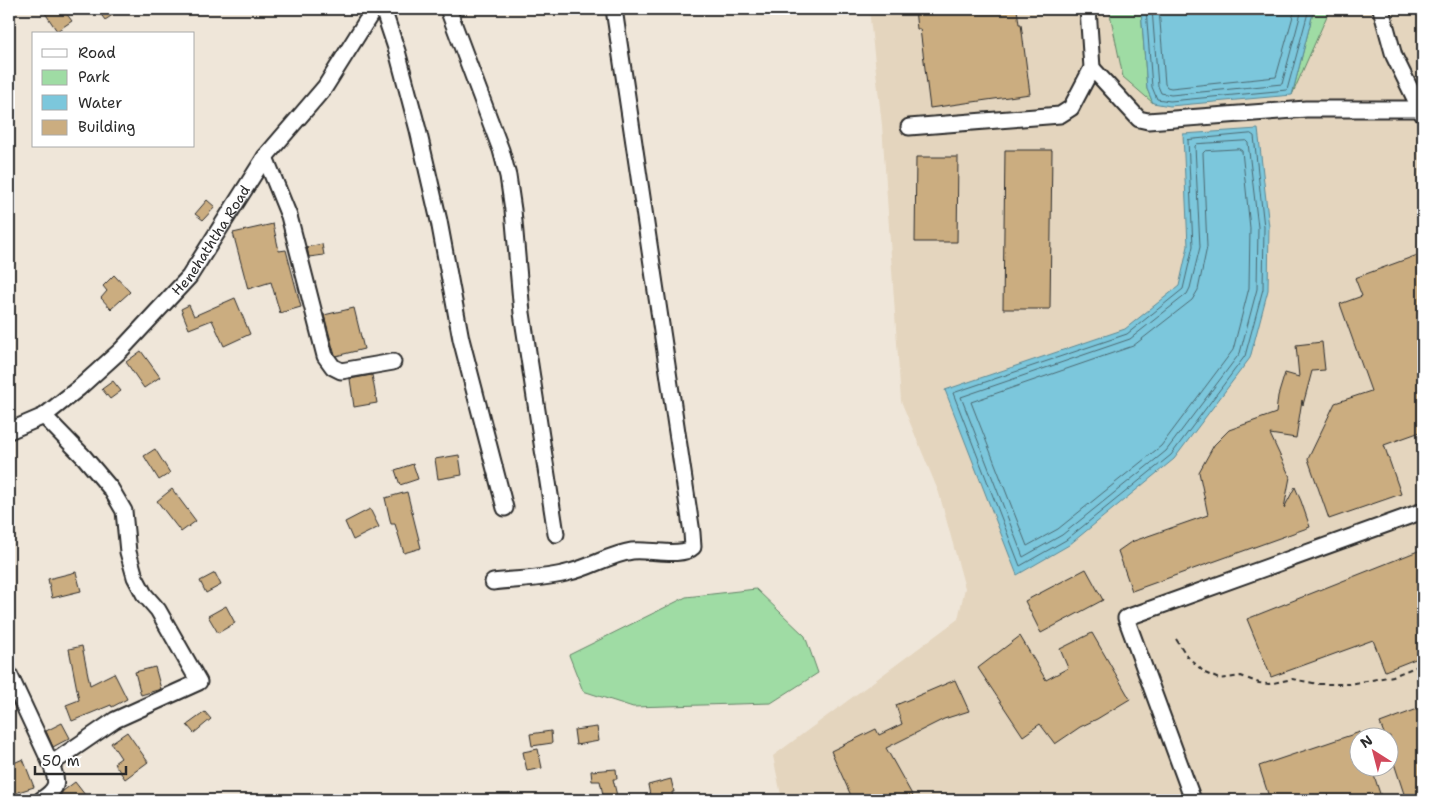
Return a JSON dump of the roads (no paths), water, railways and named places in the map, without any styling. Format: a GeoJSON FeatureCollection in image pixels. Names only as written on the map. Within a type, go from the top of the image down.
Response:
{"type":"FeatureCollection","features":[{"type":"Feature","properties":{"kind":"street","name":"Henehaththa Road"},"geometry":{"type":"LineString","coordinates":[[9,431],[44,416],[79,388],[121,350],[189,277],[265,157],[325,87],[374,9]]}},
{"type":"Feature","properties":{"kind":"street"},"geometry":{"type":"LineString","coordinates":[[384,9],[398,51],[418,130],[461,340],[505,508]]}},
{"type":"Feature","properties":{"kind":"street"},"geometry":{"type":"LineString","coordinates":[[448,9],[501,150],[508,176],[513,210],[522,313],[556,534]]}},
{"type":"Feature","properties":{"kind":"street"},"geometry":{"type":"LineString","coordinates":[[493,582],[568,573],[584,569],[622,552],[640,550],[677,552],[689,551],[693,547],[614,9]]}},
{"type":"Feature","properties":{"kind":"street"},"geometry":{"type":"LineString","coordinates":[[909,127],[1060,115],[1071,108],[1092,68],[1088,9]]}},
{"type":"Feature","properties":{"kind":"street"},"geometry":{"type":"LineString","coordinates":[[1092,68],[1138,119],[1148,121],[1306,109],[1423,111],[1394,56],[1381,9]]}},
{"type":"Feature","properties":{"kind":"street"},"geometry":{"type":"LineString","coordinates":[[265,157],[289,216],[325,356],[333,367],[341,371],[393,362]]}},
{"type":"Feature","properties":{"kind":"street"},"geometry":{"type":"LineString","coordinates":[[44,416],[95,470],[111,489],[124,511],[128,552],[135,577],[144,594],[158,610],[199,682],[115,720],[52,764]]}},
{"type":"Feature","properties":{"kind":"street"},"geometry":{"type":"LineString","coordinates":[[1194,800],[1126,618],[1423,511]]}},
{"type":"Feature","properties":{"kind":"street"},"geometry":{"type":"LineString","coordinates":[[9,674],[56,776],[56,786],[52,792],[41,800]]}},
{"type":"Feature","properties":{"kind":"water"},"geometry":{"type":"Polygon","coordinates":[[[1141,9],[1314,9],[1292,95],[1170,106],[1153,103],[1147,89],[1141,9]]]}},
{"type":"Feature","properties":{"kind":"water"},"geometry":{"type":"Polygon","coordinates":[[[1258,129],[1269,227],[1268,290],[1250,358],[1174,459],[1069,545],[1017,575],[945,390],[1125,329],[1179,286],[1188,246],[1183,134],[1258,129]]]}}]}
